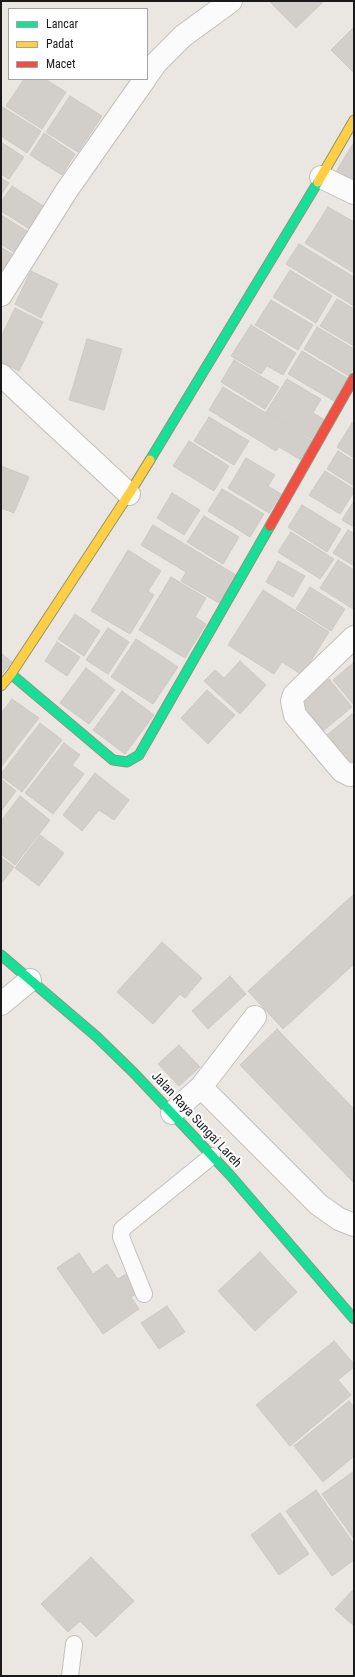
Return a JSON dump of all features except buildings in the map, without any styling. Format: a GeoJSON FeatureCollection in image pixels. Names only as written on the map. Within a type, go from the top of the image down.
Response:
{"type":"FeatureCollection","features":[{"type":"Feature","properties":{"kind":"street"},"geometry":{"type":"LineString","coordinates":[[148,75],[156,63],[183,36],[231,1]]}},
{"type":"Feature","properties":{"kind":"street"},"geometry":{"type":"LineString","coordinates":[[1,296],[68,190],[144,80]]}},
{"type":"Feature","properties":{"kind":"street"},"geometry":{"type":"LineString","coordinates":[[1,686],[11,674],[129,494],[354,120]]}},
{"type":"Feature","properties":{"kind":"street"},"geometry":{"type":"LineString","coordinates":[[321,177],[354,193]]}},
{"type":"Feature","properties":{"kind":"street"},"geometry":{"type":"LineString","coordinates":[[1,375],[129,494]]}},
{"type":"Feature","properties":{"kind":"street"},"geometry":{"type":"LineString","coordinates":[[11,674],[113,760],[127,762],[139,755],[354,378]]}},
{"type":"Feature","properties":{"kind":"street"},"geometry":{"type":"LineString","coordinates":[[354,637],[294,695],[292,700],[295,715],[342,771],[350,775],[354,774]]}},
{"type":"Feature","properties":{"kind":"street","name":"Jalan Raya Sungai Lareh"},"geometry":{"type":"LineString","coordinates":[[1,955],[97,1037],[172,1113],[212,1156],[354,1320]]}},
{"type":"Feature","properties":{"kind":"street"},"geometry":{"type":"LineString","coordinates":[[1,1004],[30,980]]}},
{"type":"Feature","properties":{"kind":"street"},"geometry":{"type":"LineString","coordinates":[[172,1113],[201,1087],[255,1017]]}},
{"type":"Feature","properties":{"kind":"street"},"geometry":{"type":"LineString","coordinates":[[201,1087],[319,1205],[339,1219],[354,1225]]}},
{"type":"Feature","properties":{"kind":"lane"},"geometry":{"type":"LineString","coordinates":[[144,1294],[121,1237],[122,1229],[212,1156]]}},
{"type":"Feature","properties":{"kind":"lane"},"geometry":{"type":"LineString","coordinates":[[70,1676],[74,1644]]}},
{"type":"Feature","properties":{"kind":"traffic: fast"},"geometry":{"type":"LineString","coordinates":[[150,460],[318,182]]}},
{"type":"Feature","properties":{"kind":"traffic: fast"},"geometry":{"type":"LineString","coordinates":[[11,674],[113,760],[127,762],[139,755],[270,526]]}},
{"type":"Feature","properties":{"kind":"traffic: fast"},"geometry":{"type":"LineString","coordinates":[[1,955],[97,1037],[134,1073],[230,1175],[354,1319]]}},
{"type":"Feature","properties":{"kind":"traffic: slow"},"geometry":{"type":"LineString","coordinates":[[318,182],[354,120]]}},
{"type":"Feature","properties":{"kind":"traffic: slow"},"geometry":{"type":"LineString","coordinates":[[1,686],[11,674],[150,460]]}},
{"type":"Feature","properties":{"kind":"traffic: jam"},"geometry":{"type":"LineString","coordinates":[[270,526],[354,378]]}}]}
